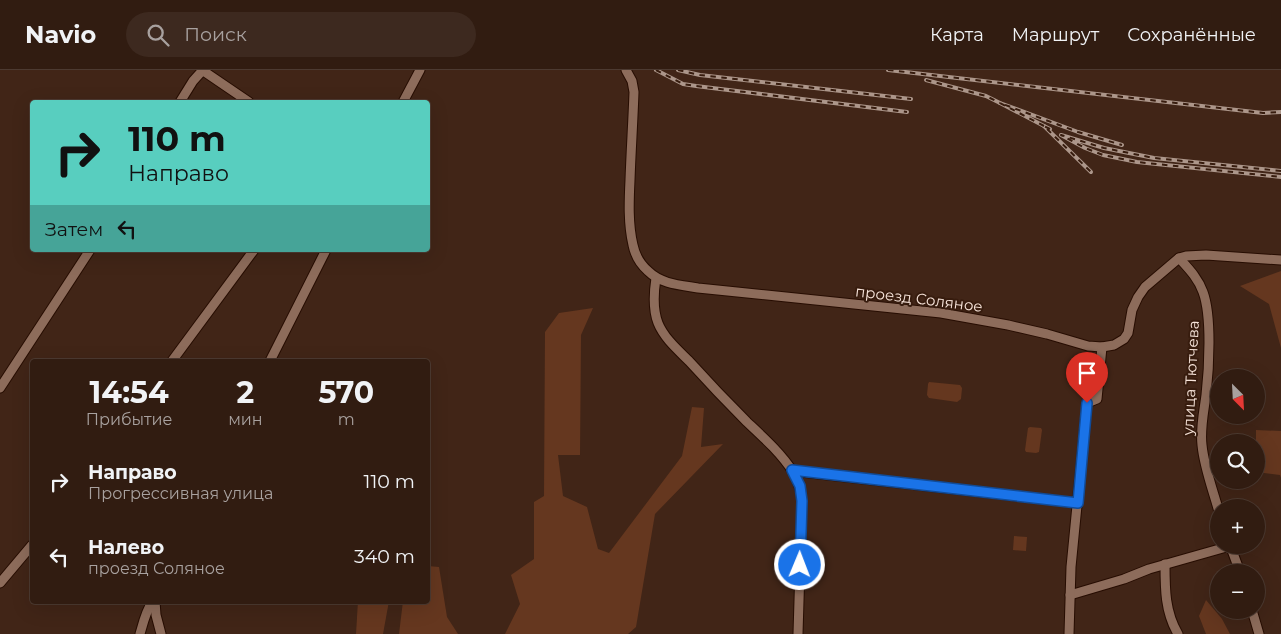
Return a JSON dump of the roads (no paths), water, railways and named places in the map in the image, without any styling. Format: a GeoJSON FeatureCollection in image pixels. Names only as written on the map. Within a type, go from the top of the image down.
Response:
{"type":"FeatureCollection","features":[{"type":"Feature","properties":{"kind":"street"},"geometry":{"type":"LineString","coordinates":[[404,100],[420,70]]}},
{"type":"Feature","properties":{"kind":"street"},"geometry":{"type":"LineString","coordinates":[[626,70],[632,81],[634,92],[629,194],[631,234],[633,246],[640,263],[656,278],[654,291],[658,323],[666,338],[777,452],[792,470],[800,486],[802,501],[798,634]]}},
{"type":"Feature","properties":{"kind":"street"},"geometry":{"type":"LineString","coordinates":[[181,100],[202,71],[247,100]]}},
{"type":"Feature","properties":{"kind":"street"},"geometry":{"type":"LineString","coordinates":[[0,388],[89,252]]}},
{"type":"Feature","properties":{"kind":"street"},"geometry":{"type":"LineString","coordinates":[[173,359],[253,252]]}},
{"type":"Feature","properties":{"kind":"street"},"geometry":{"type":"LineString","coordinates":[[271,359],[325,252]]}},
{"type":"Feature","properties":{"kind":"street"},"geometry":{"type":"LineString","coordinates":[[1069,634],[1071,567],[1087,403],[1097,399],[1102,347],[1114,345],[1124,340],[1128,333],[1132,310],[1138,297],[1145,287],[1179,258],[1206,255],[1281,260]]}},
{"type":"Feature","properties":{"kind":"street","name":"улица Тютчева"},"geometry":{"type":"LineString","coordinates":[[1179,258],[1192,272],[1198,282],[1204,293],[1207,306],[1209,331],[1207,382],[1201,431],[1202,445],[1216,499]]}},
{"type":"Feature","properties":{"kind":"street","name":"проезд Соляное"},"geometry":{"type":"LineString","coordinates":[[656,278],[698,288],[942,313],[1008,324],[1088,346],[1102,347]]}},
{"type":"Feature","properties":{"kind":"street"},"geometry":{"type":"LineString","coordinates":[[792,470],[1078,503]]}},
{"type":"Feature","properties":{"kind":"street"},"geometry":{"type":"LineString","coordinates":[[0,583],[30,547]]}},
{"type":"Feature","properties":{"kind":"street"},"geometry":{"type":"LineString","coordinates":[[1070,595],[1124,579],[1149,568],[1210,552]]}},
{"type":"Feature","properties":{"kind":"street"},"geometry":{"type":"LineString","coordinates":[[1165,564],[1165,595],[1168,610],[1178,634]]}},
{"type":"Feature","properties":{"kind":"street"},"geometry":{"type":"LineString","coordinates":[[140,634],[151,604]]}},
{"type":"Feature","properties":{"kind":"street"},"geometry":{"type":"LineString","coordinates":[[154,604],[161,634]]}},
{"type":"Feature","properties":{"kind":"street"},"geometry":{"type":"LineString","coordinates":[[1255,619],[1259,634]]}},
{"type":"Feature","properties":{"kind":"railway"},"geometry":{"type":"LineString","coordinates":[[656,70],[683,84],[907,112]]}},
{"type":"Feature","properties":{"kind":"railway"},"geometry":{"type":"LineString","coordinates":[[678,70],[700,75],[911,99]]}},
{"type":"Feature","properties":{"kind":"railway"},"geometry":{"type":"LineString","coordinates":[[888,70],[1263,113],[1281,112]]}},
{"type":"Feature","properties":{"kind":"railway"},"geometry":{"type":"LineString","coordinates":[[926,80],[986,96],[1000,103]]}},
{"type":"Feature","properties":{"kind":"railway"},"geometry":{"type":"LineString","coordinates":[[1044,126],[1000,103],[1078,132],[1122,145]]}},
{"type":"Feature","properties":{"kind":"railway"},"geometry":{"type":"LineString","coordinates":[[1050,129],[1044,126],[1091,172]]}},
{"type":"Feature","properties":{"kind":"railway"},"geometry":{"type":"LineString","coordinates":[[1281,171],[1154,158],[1104,148],[1061,135],[1103,155],[1137,162],[1281,177]]}}]}
